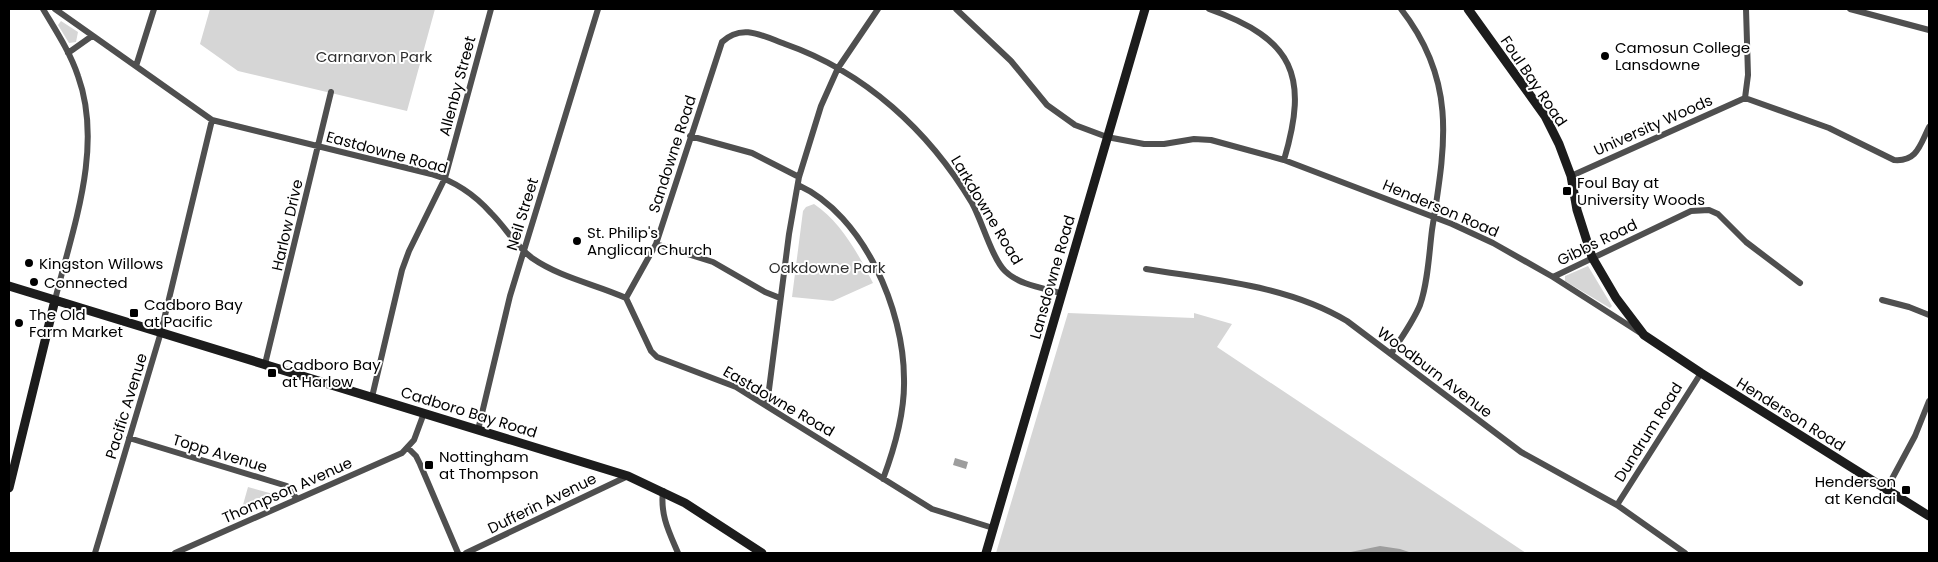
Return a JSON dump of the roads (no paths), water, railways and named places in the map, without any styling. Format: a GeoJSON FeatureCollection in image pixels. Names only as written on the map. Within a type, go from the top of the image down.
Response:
{"type":"FeatureCollection","features":[{"type":"Feature","properties":{"kind":"main road","name":"Lansdowne Road"},"geometry":{"type":"LineString","coordinates":[[986,553],[1145,9]]}},
{"type":"Feature","properties":{"kind":"main road","name":"Foul Bay Road"},"geometry":{"type":"LineString","coordinates":[[1468,9],[1545,116],[1559,144],[1570,176],[1577,210],[1592,257],[1616,298],[1644,335]]}},
{"type":"Feature","properties":{"kind":"main road","name":"Cadboro Bay Road"},"geometry":{"type":"LineString","coordinates":[[9,286],[628,476],[663,491],[762,553]]}},
{"type":"Feature","properties":{"kind":"main road"},"geometry":{"type":"LineString","coordinates":[[9,488],[55,300]]}},
{"type":"Feature","properties":{"kind":"main road","name":"Henderson Road"},"geometry":{"type":"LineString","coordinates":[[1644,335],[1701,373],[1929,516]]}},
{"type":"Feature","properties":{"kind":"street"},"geometry":{"type":"LineString","coordinates":[[44,9],[68,53],[83,93],[88,146],[80,198],[55,300]]}},
{"type":"Feature","properties":{"kind":"street","name":"Eastdowne Road"},"geometry":{"type":"LineString","coordinates":[[55,9],[212,120],[445,178],[477,199],[492,213],[523,251],[540,263],[566,276],[626,298],[651,351],[657,357],[721,380],[767,405],[932,509],[993,528]]}},
{"type":"Feature","properties":{"kind":"street"},"geometry":{"type":"LineString","coordinates":[[136,66],[154,9]]}},
{"type":"Feature","properties":{"kind":"street","name":"Allenby Street"},"geometry":{"type":"LineString","coordinates":[[372,397],[402,270],[409,251],[445,178],[492,9]]}},
{"type":"Feature","properties":{"kind":"street","name":"Neil Street"},"geometry":{"type":"LineString","coordinates":[[478,430],[510,296],[598,9]]}},
{"type":"Feature","properties":{"kind":"street"},"geometry":{"type":"LineString","coordinates":[[767,405],[780,298],[799,177],[821,106],[838,68],[878,9]]}},
{"type":"Feature","properties":{"kind":"street","name":"Henderson Road"},"geometry":{"type":"LineString","coordinates":[[956,9],[993,43],[1056,113],[1075,125],[1107,138],[1144,144],[1164,144],[1194,139],[1211,140],[1284,160],[1434,218],[1492,243],[1553,278],[1644,335]]}},
{"type":"Feature","properties":{"kind":"street"},"geometry":{"type":"LineString","coordinates":[[1210,9],[1240,20],[1256,29],[1280,51],[1286,63],[1296,95],[1296,117],[1284,160]]}},
{"type":"Feature","properties":{"kind":"street"},"geometry":{"type":"LineString","coordinates":[[1391,354],[1420,304],[1444,156],[1443,107],[1435,72],[1422,43],[1401,9]]}},
{"type":"Feature","properties":{"kind":"street"},"geometry":{"type":"LineString","coordinates":[[1746,9],[1748,75],[1745,98],[1829,128],[1894,160],[1905,161],[1910,158],[1917,151],[1929,127]]}},
{"type":"Feature","properties":{"kind":"street"},"geometry":{"type":"LineString","coordinates":[[1850,9],[1929,30]]}},
{"type":"Feature","properties":{"kind":"street","name":"Larkdowne Road"},"geometry":{"type":"LineString","coordinates":[[722,42],[737,32],[754,33],[814,54],[838,68],[893,106],[925,138],[959,182],[1006,272],[1023,282],[1061,294]]}},
{"type":"Feature","properties":{"kind":"street"},"geometry":{"type":"LineString","coordinates":[[68,53],[92,36]]}},
{"type":"Feature","properties":{"kind":"street","name":"Sandowne Road"},"geometry":{"type":"LineString","coordinates":[[626,298],[656,244],[722,42]]}},
{"type":"Feature","properties":{"kind":"street","name":"Harlow Drive"},"geometry":{"type":"LineString","coordinates":[[265,364],[331,92]]}},
{"type":"Feature","properties":{"kind":"street","name":"University Woods"},"geometry":{"type":"LineString","coordinates":[[1570,176],[1745,98]]}},
{"type":"Feature","properties":{"kind":"street","name":"Pacific Avenue"},"geometry":{"type":"LineString","coordinates":[[95,553],[161,332],[212,120]]}},
{"type":"Feature","properties":{"kind":"street"},"geometry":{"type":"LineString","coordinates":[[690,136],[752,153],[799,177]]}},
{"type":"Feature","properties":{"kind":"street"},"geometry":{"type":"LineString","coordinates":[[798,185],[822,199],[859,240],[887,291],[900,336],[904,380],[903,404],[898,435],[883,479]]}},
{"type":"Feature","properties":{"kind":"street","name":"Gibbs Road"},"geometry":{"type":"LineString","coordinates":[[1553,278],[1592,257],[1690,211],[1709,210],[1718,214],[1746,242],[1800,283]]}},
{"type":"Feature","properties":{"kind":"street"},"geometry":{"type":"LineString","coordinates":[[656,244],[713,262],[780,298]]}},
{"type":"Feature","properties":{"kind":"street","name":"Woodburn Avenue"},"geometry":{"type":"LineString","coordinates":[[1146,269],[1269,290],[1312,302],[1347,321],[1521,452],[1617,505],[1685,553]]}},
{"type":"Feature","properties":{"kind":"street"},"geometry":{"type":"LineString","coordinates":[[1882,300],[1909,307],[1929,315]]}},
{"type":"Feature","properties":{"kind":"street","name":"Dundrum Road"},"geometry":{"type":"LineString","coordinates":[[1617,505],[1701,373]]}},
{"type":"Feature","properties":{"kind":"street"},"geometry":{"type":"LineString","coordinates":[[1886,490],[1912,444],[1929,401]]}},
{"type":"Feature","properties":{"kind":"street"},"geometry":{"type":"LineString","coordinates":[[424,413],[414,440],[408,448],[420,464],[458,553]]}},
{"type":"Feature","properties":{"kind":"street","name":"Topp Avenue"},"geometry":{"type":"LineString","coordinates":[[129,438],[288,486],[297,499]]}},
{"type":"Feature","properties":{"kind":"street","name":"Thompson Avenue"},"geometry":{"type":"LineString","coordinates":[[175,553],[386,461],[408,448]]}},
{"type":"Feature","properties":{"kind":"street","name":"Dufferin Avenue"},"geometry":{"type":"LineString","coordinates":[[466,553],[628,476]]}},
{"type":"Feature","properties":{"kind":"street"},"geometry":{"type":"LineString","coordinates":[[663,491],[664,521],[678,553]]}},
{"type":"Feature","properties":{"kind":"place","name":"Camosun College Lansdowne"},"geometry":{"type":"Point","coordinates":[1605,56]}},
{"type":"Feature","properties":{"kind":"place","name":"Foul Bay at University Woods"},"geometry":{"type":"Point","coordinates":[1567,191]}},
{"type":"Feature","properties":{"kind":"place","name":"St. Philip's Anglican Church"},"geometry":{"type":"Point","coordinates":[577,241]}},
{"type":"Feature","properties":{"kind":"place","name":"Kingston Willows"},"geometry":{"type":"Point","coordinates":[29,263]}},
{"type":"Feature","properties":{"kind":"place","name":"Connected"},"geometry":{"type":"Point","coordinates":[34,282]}},
{"type":"Feature","properties":{"kind":"place","name":"Cadboro Bay at Pacific"},"geometry":{"type":"Point","coordinates":[134,313]}},
{"type":"Feature","properties":{"kind":"place","name":"The Old Farm Market"},"geometry":{"type":"Point","coordinates":[19,323]}},
{"type":"Feature","properties":{"kind":"place","name":"Cadboro Bay at Harlow"},"geometry":{"type":"Point","coordinates":[272,373]}},
{"type":"Feature","properties":{"kind":"place","name":"Nottingham at Thompson"},"geometry":{"type":"Point","coordinates":[429,465]}},
{"type":"Feature","properties":{"kind":"place","name":"Henderson at Kendai"},"geometry":{"type":"Point","coordinates":[1906,490]}},
{"type":"Feature","properties":{"kind":"park label","name":"Carnarvon Park"},"geometry":{"type":"Point","coordinates":[374,56]}},
{"type":"Feature","properties":{"kind":"park label","name":"Oakdowne Park"},"geometry":{"type":"Point","coordinates":[827,267]}}]}
